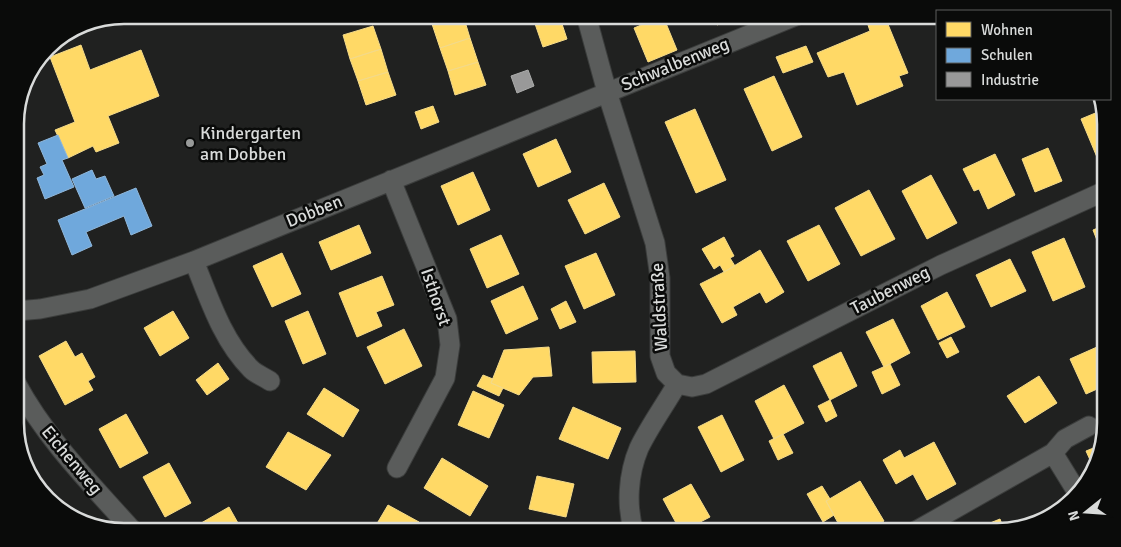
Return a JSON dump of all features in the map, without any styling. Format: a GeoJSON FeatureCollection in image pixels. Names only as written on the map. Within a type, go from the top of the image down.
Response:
{"type":"FeatureCollection","features":[{"type":"Feature","properties":{"kind":"street","name":"Waldstraße"},"geometry":{"type":"LineString","coordinates":[[588,24],[607,92],[655,243],[660,278],[660,356],[666,373],[676,384]]}},
{"type":"Feature","properties":{"kind":"street","name":"Schwalbenweg"},"geometry":{"type":"LineString","coordinates":[[607,92],[776,24]]}},
{"type":"Feature","properties":{"kind":"street","name":"Dobben"},"geometry":{"type":"LineString","coordinates":[[24,310],[90,299],[194,261],[607,92]]}},
{"type":"Feature","properties":{"kind":"street","name":"Isthorst"},"geometry":{"type":"LineString","coordinates":[[391,180],[447,319],[450,345],[445,378],[397,468]]}},
{"type":"Feature","properties":{"kind":"street","name":"Taubenweg"},"geometry":{"type":"LineString","coordinates":[[676,384],[692,387],[706,384],[941,265],[1097,195]]}},
{"type":"Feature","properties":{"kind":"street"},"geometry":{"type":"LineString","coordinates":[[194,261],[219,321],[236,352],[252,370],[270,382]]}},
{"type":"Feature","properties":{"kind":"street"},"geometry":{"type":"LineString","coordinates":[[631,523],[630,486],[639,449],[676,384]]}},
{"type":"Feature","properties":{"kind":"street","name":"Eichenweg"},"geometry":{"type":"LineString","coordinates":[[24,398],[30,410],[58,446],[126,523]]}},
{"type":"Feature","properties":{"kind":"street"},"geometry":{"type":"LineString","coordinates":[[930,523],[1052,453],[1065,439],[1090,426]]}},
{"type":"Feature","properties":{"kind":"street"},"geometry":{"type":"LineString","coordinates":[[1052,453],[1074,487]]}},
{"type":"Feature","properties":{"kind":"building: Wohnen"},"geometry":{"type":"Polygon","coordinates":[[[432,24],[466,24],[470,38],[440,48],[432,24]]]}},
{"type":"Feature","properties":{"kind":"building: Wohnen"},"geometry":{"type":"Polygon","coordinates":[[[535,24],[562,24],[567,39],[543,47],[535,24]]]}},
{"type":"Feature","properties":{"kind":"building: Wohnen"},"geometry":{"type":"Polygon","coordinates":[[[644,24],[666,24],[677,50],[648,62],[634,28],[644,24]]]}},
{"type":"Feature","properties":{"kind":"building: Wohnen"},"geometry":{"type":"Polygon","coordinates":[[[888,24],[908,73],[899,76],[903,86],[857,105],[844,72],[828,77],[817,53],[870,31],[868,25],[888,24]]]}},
{"type":"Feature","properties":{"kind":"building: Wohnen"},"geometry":{"type":"Polygon","coordinates":[[[373,26],[381,49],[350,59],[343,35],[373,26]]]}},
{"type":"Feature","properties":{"kind":"building: Wohnen"},"geometry":{"type":"Polygon","coordinates":[[[470,38],[478,62],[448,71],[440,48],[470,38]]]}},
{"type":"Feature","properties":{"kind":"building: Wohnen"},"geometry":{"type":"Polygon","coordinates":[[[81,45],[90,70],[141,50],[159,96],[108,116],[119,143],[96,152],[93,146],[68,158],[55,130],[75,122],[50,57],[81,45]]]}},
{"type":"Feature","properties":{"kind":"building: Wohnen"},"geometry":{"type":"Polygon","coordinates":[[[806,46],[813,62],[783,73],[776,57],[806,46]]]}},
{"type":"Feature","properties":{"kind":"building: Wohnen"},"geometry":{"type":"Polygon","coordinates":[[[381,49],[388,72],[358,81],[350,59],[381,49]]]}},
{"type":"Feature","properties":{"kind":"building: Wohnen"},"geometry":{"type":"Polygon","coordinates":[[[478,62],[486,85],[455,95],[448,71],[478,62]]]}},
{"type":"Feature","properties":{"kind":"building: Wohnen"},"geometry":{"type":"Polygon","coordinates":[[[388,72],[396,95],[366,105],[358,81],[388,72]]]}},
{"type":"Feature","properties":{"kind":"building: Wohnen"},"geometry":{"type":"Polygon","coordinates":[[[774,76],[802,137],[772,151],[744,89],[774,76]]]}},
{"type":"Feature","properties":{"kind":"building: Wohnen"},"geometry":{"type":"Polygon","coordinates":[[[433,106],[439,122],[421,129],[415,112],[433,106]]]}},
{"type":"Feature","properties":{"kind":"building: Wohnen"},"geometry":{"type":"Polygon","coordinates":[[[695,109],[726,180],[696,193],[665,122],[695,109]]]}},
{"type":"Feature","properties":{"kind":"building: Wohnen"},"geometry":{"type":"Polygon","coordinates":[[[1096,113],[1097,157],[1081,119],[1096,113]]]}},
{"type":"Feature","properties":{"kind":"building: Wohnen"},"geometry":{"type":"Polygon","coordinates":[[[556,139],[571,172],[538,187],[523,154],[556,139]]]}},
{"type":"Feature","properties":{"kind":"building: Wohnen"},"geometry":{"type":"Polygon","coordinates":[[[1048,148],[1062,181],[1035,192],[1022,159],[1048,148]]]}},
{"type":"Feature","properties":{"kind":"building: Wohnen"},"geometry":{"type":"Polygon","coordinates":[[[995,154],[1015,195],[988,209],[979,189],[974,191],[963,169],[995,154]]]}},
{"type":"Feature","properties":{"kind":"building: Wohnen"},"geometry":{"type":"Polygon","coordinates":[[[473,172],[490,210],[458,225],[441,186],[473,172]]]}},
{"type":"Feature","properties":{"kind":"building: Wohnen"},"geometry":{"type":"Polygon","coordinates":[[[931,175],[957,223],[927,239],[902,191],[931,175]]]}},
{"type":"Feature","properties":{"kind":"building: Wohnen"},"geometry":{"type":"Polygon","coordinates":[[[604,183],[620,217],[585,234],[568,200],[604,183]]]}},
{"type":"Feature","properties":{"kind":"building: Wohnen"},"geometry":{"type":"Polygon","coordinates":[[[869,190],[895,239],[861,256],[835,208],[869,190]]]}},
{"type":"Feature","properties":{"kind":"building: Wohnen"},"geometry":{"type":"Polygon","coordinates":[[[359,225],[371,253],[331,270],[319,242],[359,225]]]}},
{"type":"Feature","properties":{"kind":"building: Wohnen"},"geometry":{"type":"Polygon","coordinates":[[[819,225],[840,264],[808,281],[787,241],[819,225]]]}},
{"type":"Feature","properties":{"kind":"building: Wohnen"},"geometry":{"type":"Polygon","coordinates":[[[1097,228],[1097,240],[1093,230],[1097,228]]]}},
{"type":"Feature","properties":{"kind":"building: Wohnen"},"geometry":{"type":"Polygon","coordinates":[[[501,235],[519,274],[487,288],[470,249],[501,235]]]}},
{"type":"Feature","properties":{"kind":"building: Wohnen"},"geometry":{"type":"Polygon","coordinates":[[[724,237],[734,256],[730,258],[735,266],[724,272],[720,265],[714,269],[702,249],[724,237]]]}},
{"type":"Feature","properties":{"kind":"building: Wohnen"},"geometry":{"type":"Polygon","coordinates":[[[1064,238],[1085,287],[1053,301],[1032,252],[1064,238]]]}},
{"type":"Feature","properties":{"kind":"building: Wohnen"},"geometry":{"type":"Polygon","coordinates":[[[760,250],[784,292],[766,303],[760,292],[733,307],[737,315],[722,323],[700,284],[760,250]]]}},
{"type":"Feature","properties":{"kind":"building: Wohnen"},"geometry":{"type":"Polygon","coordinates":[[[282,253],[301,294],[272,307],[253,266],[282,253]]]}},
{"type":"Feature","properties":{"kind":"building: Wohnen"},"geometry":{"type":"Polygon","coordinates":[[[596,253],[615,295],[584,309],[565,266],[596,253]]]}},
{"type":"Feature","properties":{"kind":"building: Wohnen"},"geometry":{"type":"Polygon","coordinates":[[[1010,259],[1026,291],[991,307],[976,275],[1010,259]]]}},
{"type":"Feature","properties":{"kind":"building: Wohnen"},"geometry":{"type":"Polygon","coordinates":[[[382,276],[394,305],[376,312],[382,326],[357,337],[339,293],[382,276]]]}},
{"type":"Feature","properties":{"kind":"building: Wohnen"},"geometry":{"type":"Polygon","coordinates":[[[523,286],[538,319],[506,334],[491,301],[523,286]]]}},
{"type":"Feature","properties":{"kind":"building: Wohnen"},"geometry":{"type":"Polygon","coordinates":[[[947,292],[965,327],[938,340],[921,306],[947,292]]]}},
{"type":"Feature","properties":{"kind":"building: Wohnen"},"geometry":{"type":"Polygon","coordinates":[[[566,301],[576,322],[560,329],[551,309],[566,301]]]}},
{"type":"Feature","properties":{"kind":"building: Wohnen"},"geometry":{"type":"Polygon","coordinates":[[[173,311],[189,338],[160,356],[144,328],[173,311]]]}},
{"type":"Feature","properties":{"kind":"building: Wohnen"},"geometry":{"type":"Polygon","coordinates":[[[308,311],[326,354],[303,364],[285,321],[308,311]]]}},
{"type":"Feature","properties":{"kind":"building: Wohnen"},"geometry":{"type":"Polygon","coordinates":[[[893,319],[910,353],[884,367],[866,332],[893,319]]]}},
{"type":"Feature","properties":{"kind":"building: Wohnen"},"geometry":{"type":"Polygon","coordinates":[[[404,329],[422,366],[385,384],[367,347],[404,329]]]}},
{"type":"Feature","properties":{"kind":"building: Wohnen"},"geometry":{"type":"Polygon","coordinates":[[[951,337],[959,352],[947,358],[939,343],[951,337]]]}},
{"type":"Feature","properties":{"kind":"building: Wohnen"},"geometry":{"type":"Polygon","coordinates":[[[66,341],[75,357],[82,353],[95,377],[88,381],[93,390],[65,405],[39,356],[66,341]]]}},
{"type":"Feature","properties":{"kind":"building: Wohnen"},"geometry":{"type":"Polygon","coordinates":[[[549,347],[552,376],[533,377],[519,395],[491,383],[504,350],[549,347]]]}},
{"type":"Feature","properties":{"kind":"building: Wohnen"},"geometry":{"type":"Polygon","coordinates":[[[1097,347],[1097,389],[1086,394],[1070,359],[1097,347]]]}},
{"type":"Feature","properties":{"kind":"building: Wohnen"},"geometry":{"type":"Polygon","coordinates":[[[635,351],[636,382],[593,383],[592,352],[635,351]]]}},
{"type":"Feature","properties":{"kind":"building: Wohnen"},"geometry":{"type":"Polygon","coordinates":[[[841,352],[857,386],[830,400],[813,366],[841,352]]]}},
{"type":"Feature","properties":{"kind":"building: Wohnen"},"geometry":{"type":"Polygon","coordinates":[[[218,363],[229,379],[207,395],[196,380],[218,363]]]}},
{"type":"Feature","properties":{"kind":"building: Wohnen"},"geometry":{"type":"Polygon","coordinates":[[[890,364],[900,385],[882,394],[872,372],[890,364]]]}},
{"type":"Feature","properties":{"kind":"building: Wohnen"},"geometry":{"type":"Polygon","coordinates":[[[483,375],[493,379],[491,383],[503,388],[499,396],[477,386],[483,375]]]}},
{"type":"Feature","properties":{"kind":"building: Wohnen"},"geometry":{"type":"Polygon","coordinates":[[[1039,376],[1057,403],[1025,423],[1007,396],[1039,376]]]}},
{"type":"Feature","properties":{"kind":"building: Wohnen"},"geometry":{"type":"Polygon","coordinates":[[[784,385],[804,423],[774,439],[755,401],[784,385]]]}},
{"type":"Feature","properties":{"kind":"building: Wohnen"},"geometry":{"type":"Polygon","coordinates":[[[324,388],[359,410],[343,437],[307,414],[324,388]]]}},
{"type":"Feature","properties":{"kind":"building: Wohnen"},"geometry":{"type":"Polygon","coordinates":[[[473,391],[504,405],[489,438],[458,425],[473,391]]]}},
{"type":"Feature","properties":{"kind":"building: Wohnen"},"geometry":{"type":"Polygon","coordinates":[[[830,400],[837,416],[826,422],[818,406],[830,400]]]}},
{"type":"Feature","properties":{"kind":"building: Wohnen"},"geometry":{"type":"Polygon","coordinates":[[[573,407],[621,428],[608,459],[559,439],[573,407]]]}},
{"type":"Feature","properties":{"kind":"building: Wohnen"},"geometry":{"type":"Polygon","coordinates":[[[126,414],[148,453],[120,468],[99,429],[126,414]]]}},
{"type":"Feature","properties":{"kind":"building: Wohnen"},"geometry":{"type":"Polygon","coordinates":[[[722,415],[744,460],[721,472],[698,427],[722,415]]]}},
{"type":"Feature","properties":{"kind":"building: Wohnen"},"geometry":{"type":"Polygon","coordinates":[[[288,432],[331,455],[306,490],[266,467],[288,432]]]}},
{"type":"Feature","properties":{"kind":"building: Wohnen"},"geometry":{"type":"Polygon","coordinates":[[[783,434],[793,453],[778,460],[769,441],[783,434]]]}},
{"type":"Feature","properties":{"kind":"building: Wohnen"},"geometry":{"type":"Polygon","coordinates":[[[934,442],[956,484],[927,500],[913,474],[896,484],[883,460],[900,450],[904,458],[934,442]]]}},
{"type":"Feature","properties":{"kind":"building: Wohnen"},"geometry":{"type":"Polygon","coordinates":[[[1094,448],[1090,460],[1086,451],[1094,448]]]}},
{"type":"Feature","properties":{"kind":"building: Wohnen"},"geometry":{"type":"Polygon","coordinates":[[[442,458],[488,486],[470,516],[424,488],[442,458]]]}},
{"type":"Feature","properties":{"kind":"building: Wohnen"},"geometry":{"type":"Polygon","coordinates":[[[169,463],[191,503],[165,517],[143,477],[169,463]]]}},
{"type":"Feature","properties":{"kind":"building: Wohnen"},"geometry":{"type":"Polygon","coordinates":[[[537,476],[574,484],[566,517],[529,509],[537,476]]]}},
{"type":"Feature","properties":{"kind":"building: Wohnen"},"geometry":{"type":"Polygon","coordinates":[[[860,481],[884,521],[881,523],[838,523],[826,501],[860,481]]]}},
{"type":"Feature","properties":{"kind":"building: Wohnen"},"geometry":{"type":"Polygon","coordinates":[[[691,484],[710,517],[698,523],[676,523],[663,499],[691,484]]]}},
{"type":"Feature","properties":{"kind":"building: Wohnen"},"geometry":{"type":"Polygon","coordinates":[[[822,486],[830,499],[826,501],[834,515],[823,522],[807,494],[822,486]]]}},
{"type":"Feature","properties":{"kind":"building: Wohnen"},"geometry":{"type":"Polygon","coordinates":[[[388,505],[419,522],[418,523],[377,523],[388,505]]]}},
{"type":"Feature","properties":{"kind":"building: Wohnen"},"geometry":{"type":"Polygon","coordinates":[[[229,507],[238,523],[201,523],[229,507]]]}},
{"type":"Feature","properties":{"kind":"building: Wohnen"},"geometry":{"type":"Polygon","coordinates":[[[1000,519],[1002,523],[990,523],[1000,519]]]}},
{"type":"Feature","properties":{"kind":"building: Schulen"},"geometry":{"type":"Polygon","coordinates":[[[58,135],[68,158],[62,160],[74,187],[45,199],[37,178],[44,175],[40,167],[47,164],[38,143],[58,135]]]}},
{"type":"Feature","properties":{"kind":"building: Schulen"},"geometry":{"type":"Polygon","coordinates":[[[92,170],[96,179],[105,176],[114,196],[85,208],[72,179],[92,170]]]}},
{"type":"Feature","properties":{"kind":"building: Schulen"},"geometry":{"type":"Polygon","coordinates":[[[136,188],[152,226],[131,235],[124,216],[86,232],[92,246],[72,255],[58,220],[136,188]]]}},
{"type":"Feature","properties":{"kind":"building: Industrie"},"geometry":{"type":"Polygon","coordinates":[[[528,70],[534,86],[517,93],[511,76],[528,70]]]}},
{"type":"Feature","properties":{"kind":"place","name":"Kindergarten am Dobben"},"geometry":{"type":"Point","coordinates":[190,143]}}]}
